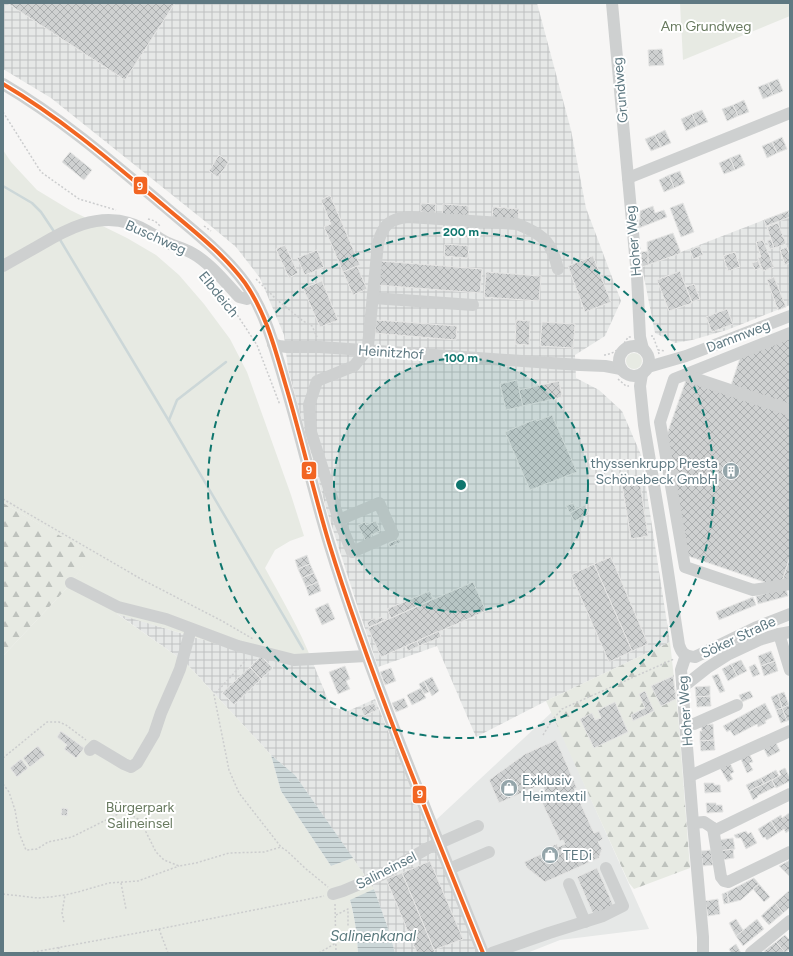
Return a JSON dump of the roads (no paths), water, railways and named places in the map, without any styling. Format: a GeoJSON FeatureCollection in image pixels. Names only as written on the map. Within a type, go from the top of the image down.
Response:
{"type":"FeatureCollection","features":[{"type":"Feature","properties":{"kind":"street","name":"Grundweg"},"geometry":{"type":"LineString","coordinates":[[612,3],[628,178]]}},
{"type":"Feature","properties":{"kind":"street"},"geometry":{"type":"LineString","coordinates":[[3,84],[31,101],[71,129],[150,194],[204,240],[245,283],[253,296],[261,311],[274,344],[328,541],[350,611],[449,870],[483,953]]}},
{"type":"Feature","properties":{"kind":"street"},"geometry":{"type":"LineString","coordinates":[[628,178],[790,113]]}},
{"type":"Feature","properties":{"kind":"street","name":"Hoher Weg"},"geometry":{"type":"LineString","coordinates":[[628,178],[640,337],[649,351]]}},
{"type":"Feature","properties":{"kind":"street"},"geometry":{"type":"LineString","coordinates":[[339,520],[379,503],[393,534],[352,552],[339,520],[311,432],[309,405],[317,381],[354,366],[366,351],[368,346],[378,243],[381,233],[388,223],[398,218],[408,217],[517,224],[544,238],[552,250],[558,269]]}},
{"type":"Feature","properties":{"kind":"street","name":"Buschweg"},"geometry":{"type":"LineString","coordinates":[[3,266],[63,232],[81,224],[104,220],[120,221],[139,226],[164,241],[192,253],[203,261],[239,297],[247,299],[253,296]]}},
{"type":"Feature","properties":{"kind":"street"},"geometry":{"type":"LineString","coordinates":[[373,298],[473,306]]}},
{"type":"Feature","properties":{"kind":"street","name":"Hoher Weg"},"geometry":{"type":"LineString","coordinates":[[629,344],[638,304]]}},
{"type":"Feature","properties":{"kind":"street","name":"Dammweg"},"geometry":{"type":"LineString","coordinates":[[645,371],[790,316]]}},
{"type":"Feature","properties":{"kind":"street"},"geometry":{"type":"LineString","coordinates":[[790,333],[674,379],[660,422],[685,567],[752,590],[790,584]]}},
{"type":"Feature","properties":{"kind":"street","name":"Heinitzhof"},"geometry":{"type":"LineString","coordinates":[[274,344],[286,347],[320,347],[605,366],[625,372]]}},
{"type":"Feature","properties":{"kind":"street"},"geometry":{"type":"LineString","coordinates":[[629,344],[649,351],[649,362],[645,371],[637,376],[625,372],[619,362],[629,344]]}},
{"type":"Feature","properties":{"kind":"street","name":"Heinitzhof"},"geometry":{"type":"LineString","coordinates":[[580,365],[608,360],[629,344]]}},
{"type":"Feature","properties":{"kind":"street","name":"Dammweg"},"geometry":{"type":"LineString","coordinates":[[649,351],[659,356],[686,356]]}},
{"type":"Feature","properties":{"kind":"street","name":"Hoher Weg"},"geometry":{"type":"LineString","coordinates":[[645,371],[640,386],[644,425],[679,645],[681,651],[686,655],[682,663],[681,670],[704,953]]}},
{"type":"Feature","properties":{"kind":"street","name":"Hoher Weg"},"geometry":{"type":"LineString","coordinates":[[625,372],[632,384],[636,409],[644,425]]}},
{"type":"Feature","properties":{"kind":"street"},"geometry":{"type":"LineString","coordinates":[[685,375],[790,410]]}},
{"type":"Feature","properties":{"kind":"street"},"geometry":{"type":"LineString","coordinates":[[71,584],[118,606],[166,619],[238,646],[256,646],[294,660],[366,656]]}},
{"type":"Feature","properties":{"kind":"street","name":"Söker Straße"},"geometry":{"type":"LineString","coordinates":[[686,655],[694,657],[757,627],[790,614]]}},
{"type":"Feature","properties":{"kind":"street"},"geometry":{"type":"LineString","coordinates":[[92,748],[131,768],[137,763],[154,734],[161,713],[180,669],[191,629]]}},
{"type":"Feature","properties":{"kind":"street"},"geometry":{"type":"LineString","coordinates":[[682,684],[688,683],[706,668],[729,654],[759,640],[784,633],[790,670]]}},
{"type":"Feature","properties":{"kind":"street"},"geometry":{"type":"LineString","coordinates":[[685,726],[737,705]]}},
{"type":"Feature","properties":{"kind":"street"},"geometry":{"type":"LineString","coordinates":[[690,776],[790,731]]}},
{"type":"Feature","properties":{"kind":"street"},"geometry":{"type":"LineString","coordinates":[[693,823],[704,822],[716,830],[790,794]]}},
{"type":"Feature","properties":{"kind":"street","name":"Salineinsel"},"geometry":{"type":"LineString","coordinates":[[333,894],[381,875],[428,848],[478,826]]}},
{"type":"Feature","properties":{"kind":"street"},"geometry":{"type":"LineString","coordinates":[[712,828],[721,878],[724,882],[728,882],[790,852]]}},
{"type":"Feature","properties":{"kind":"street"},"geometry":{"type":"LineString","coordinates":[[449,870],[489,852]]}},
{"type":"Feature","properties":{"kind":"street"},"geometry":{"type":"LineString","coordinates":[[492,953],[603,916],[623,906],[606,868]]}},
{"type":"Feature","properties":{"kind":"street"},"geometry":{"type":"LineString","coordinates":[[569,884],[585,922]]}},
{"type":"Feature","properties":{"kind":"street"},"geometry":{"type":"LineString","coordinates":[[751,953],[790,921]]}},
{"type":"Feature","properties":{"kind":"water"},"geometry":{"type":"Polygon","coordinates":[[[271,755],[295,775],[353,858],[331,866],[281,791],[271,755]]]}},
{"type":"Feature","properties":{"kind":"water","name":"Salinenkanal"},"geometry":{"type":"Polygon","coordinates":[[[374,889],[395,953],[358,953],[356,926],[350,900],[374,889]]]}},
{"type":"Feature","properties":{"kind":"waterway"},"geometry":{"type":"LineString","coordinates":[[3,186],[32,203],[41,212],[55,233]]}},
{"type":"Feature","properties":{"kind":"waterway"},"geometry":{"type":"LineString","coordinates":[[59,238],[303,649]]}},
{"type":"Feature","properties":{"kind":"waterway"},"geometry":{"type":"LineString","coordinates":[[169,420],[177,400],[226,362]]}},
{"type":"Feature","properties":{"kind":"place","name":"thyssenkrupp Presta Schönebeck GmbH"},"geometry":{"type":"Point","coordinates":[731,471]}},
{"type":"Feature","properties":{"kind":"place","name":"Exklusiv Heimtextil"},"geometry":{"type":"Point","coordinates":[509,788]}},
{"type":"Feature","properties":{"kind":"place","name":"TEDi"},"geometry":{"type":"Point","coordinates":[550,855]}},
{"type":"Feature","properties":{"kind":"park label","name":"Am Grundweg"},"geometry":{"type":"Point","coordinates":[706,26]}},
{"type":"Feature","properties":{"kind":"park label","name":"Bürgerpark Salineinsel"},"geometry":{"type":"Point","coordinates":[140,816]}}]}
